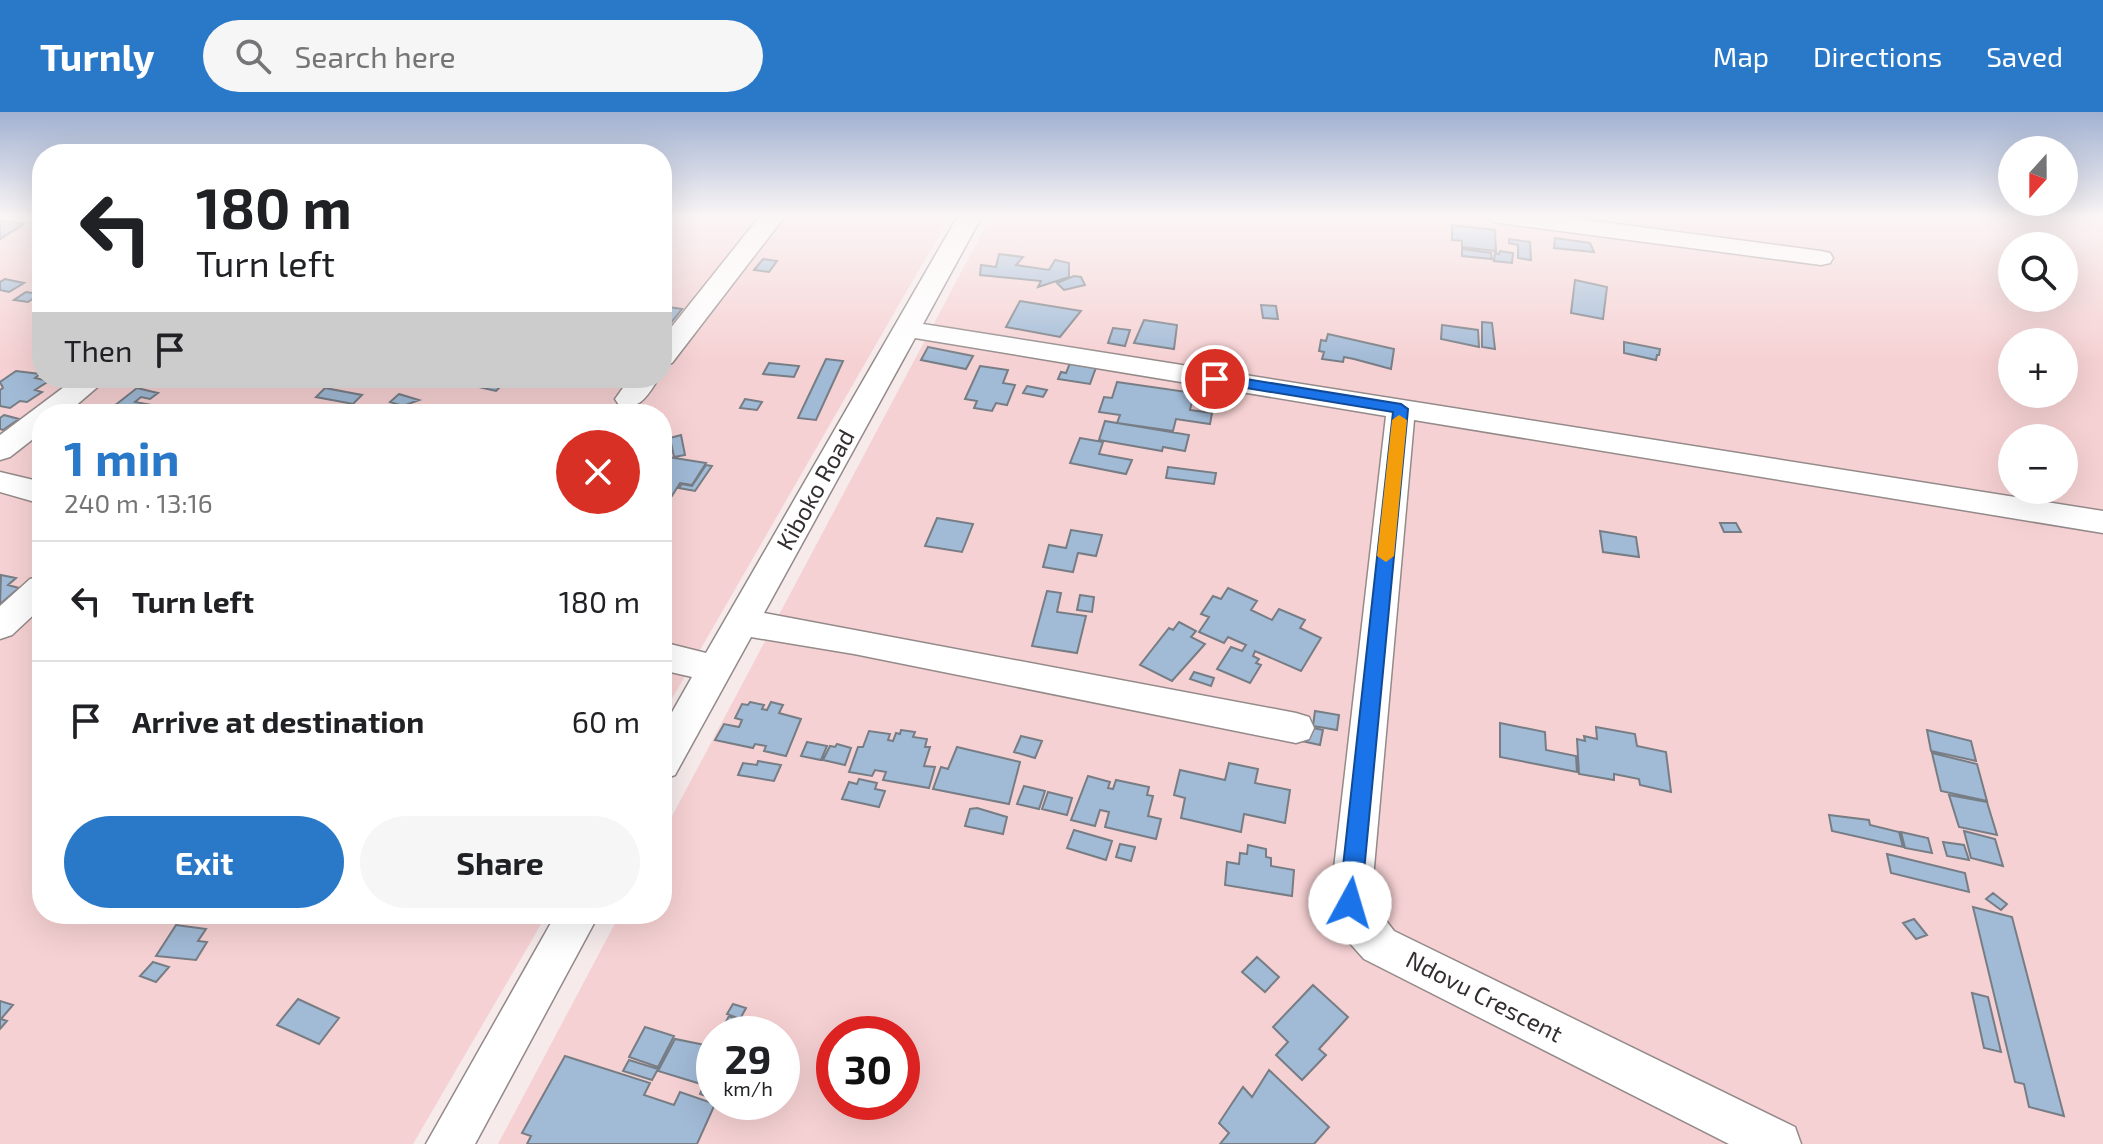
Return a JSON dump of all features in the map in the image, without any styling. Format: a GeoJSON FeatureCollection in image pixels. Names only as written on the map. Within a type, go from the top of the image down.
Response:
{"type":"FeatureCollection","features":[{"type":"Feature","properties":{"kind":"street"},"geometry":{"type":"LineString","coordinates":[[672,344],[735,264]]}},
{"type":"Feature","properties":{"kind":"street","name":"Kiboko Road"},"geometry":{"type":"LineString","coordinates":[[672,746],[943,264]]}},
{"type":"Feature","properties":{"kind":"street"},"geometry":{"type":"LineString","coordinates":[[906,329],[2103,522]]}},
{"type":"Feature","properties":{"kind":"street"},"geometry":{"type":"LineString","coordinates":[[60,404],[81,388]]}},
{"type":"Feature","properties":{"kind":"street","name":"Ndovu Crescent"},"geometry":{"type":"LineString","coordinates":[[1401,409],[1350,903],[1362,926],[1379,945],[1778,1144]]}},
{"type":"Feature","properties":{"kind":"street"},"geometry":{"type":"LineString","coordinates":[[0,450],[32,426]]}},
{"type":"Feature","properties":{"kind":"street"},"geometry":{"type":"LineString","coordinates":[[0,482],[32,490]]}},
{"type":"Feature","properties":{"kind":"street"},"geometry":{"type":"LineString","coordinates":[[0,626],[32,597]]}},
{"type":"Feature","properties":{"kind":"street"},"geometry":{"type":"LineString","coordinates":[[741,622],[854,641],[1296,728]]}},
{"type":"Feature","properties":{"kind":"street"},"geometry":{"type":"LineString","coordinates":[[672,658],[715,669]]}},
{"type":"Feature","properties":{"kind":"street"},"geometry":{"type":"LineString","coordinates":[[449,1144],[572,924]]}},
{"type":"Feature","properties":{"kind":"shaded area"},"geometry":{"type":"Polygon","coordinates":[[[0,264],[32,264],[32,388],[672,388],[672,264],[922,264],[672,699],[672,404],[32,404],[32,924],[541,924],[413,1144],[0,1144],[0,264]]]}},
{"type":"Feature","properties":{"kind":"shaded area"},"geometry":{"type":"Polygon","coordinates":[[[965,264],[1998,264],[1998,312],[2078,312],[2078,264],[2103,264],[2103,1144],[498,1144],[615,924],[672,924],[672,816],[965,264]]]}},
{"type":"Feature","properties":{"kind":"building"},"geometry":{"type":"Polygon","coordinates":[[[759,264],[775,264],[769,272],[754,270],[759,264]]]}},
{"type":"Feature","properties":{"kind":"building"},"geometry":{"type":"Polygon","coordinates":[[[997,264],[1017,264],[1049,270],[1053,264],[1069,264],[1069,277],[1038,287],[1041,281],[980,275],[981,265],[996,267],[997,264]]]}},
{"type":"Feature","properties":{"kind":"building"},"geometry":{"type":"Polygon","coordinates":[[[1074,276],[1081,277],[1085,285],[1064,290],[1057,283],[1074,276]]]}},
{"type":"Feature","properties":{"kind":"building"},"geometry":{"type":"Polygon","coordinates":[[[5,279],[24,283],[9,292],[0,290],[0,282],[5,279]]]}},
{"type":"Feature","properties":{"kind":"building"},"geometry":{"type":"Polygon","coordinates":[[[1575,280],[1607,287],[1603,319],[1571,313],[1575,280]]]}},
{"type":"Feature","properties":{"kind":"building"},"geometry":{"type":"Polygon","coordinates":[[[26,292],[32,293],[32,299],[28,302],[14,300],[26,292]]]}},
{"type":"Feature","properties":{"kind":"building"},"geometry":{"type":"Polygon","coordinates":[[[1020,301],[1081,311],[1060,337],[1006,327],[1020,301]]]}},
{"type":"Feature","properties":{"kind":"building"},"geometry":{"type":"Polygon","coordinates":[[[1261,305],[1276,306],[1278,319],[1263,318],[1261,305]]]}},
{"type":"Feature","properties":{"kind":"building"},"geometry":{"type":"Polygon","coordinates":[[[672,308],[682,309],[672,322],[672,308]]]}},
{"type":"Feature","properties":{"kind":"building"},"geometry":{"type":"Polygon","coordinates":[[[1144,320],[1177,325],[1174,349],[1134,343],[1144,320]]]}},
{"type":"Feature","properties":{"kind":"building"},"geometry":{"type":"Polygon","coordinates":[[[1482,322],[1492,323],[1495,349],[1482,347],[1482,322]]]}},
{"type":"Feature","properties":{"kind":"building"},"geometry":{"type":"Polygon","coordinates":[[[1442,325],[1478,330],[1479,347],[1441,339],[1442,325]]]}},
{"type":"Feature","properties":{"kind":"building"},"geometry":{"type":"Polygon","coordinates":[[[1113,328],[1130,330],[1125,346],[1108,343],[1113,328]]]}},
{"type":"Feature","properties":{"kind":"building"},"geometry":{"type":"Polygon","coordinates":[[[1328,334],[1394,349],[1391,369],[1344,357],[1343,362],[1322,359],[1324,352],[1319,351],[1321,340],[1326,341],[1328,334]]]}},
{"type":"Feature","properties":{"kind":"building"},"geometry":{"type":"Polygon","coordinates":[[[1624,342],[1660,349],[1659,355],[1656,360],[1624,353],[1624,342]]]}},
{"type":"Feature","properties":{"kind":"building"},"geometry":{"type":"Polygon","coordinates":[[[928,347],[973,356],[966,369],[921,360],[928,347]]]}},
{"type":"Feature","properties":{"kind":"building"},"geometry":{"type":"Polygon","coordinates":[[[1072,358],[1098,362],[1090,384],[1058,379],[1061,372],[1066,373],[1072,358]]]}},
{"type":"Feature","properties":{"kind":"building"},"geometry":{"type":"Polygon","coordinates":[[[826,359],[843,361],[816,420],[798,418],[826,359]]]}},
{"type":"Feature","properties":{"kind":"building"},"geometry":{"type":"Polygon","coordinates":[[[769,363],[799,366],[794,377],[763,374],[769,363]]]}},
{"type":"Feature","properties":{"kind":"building"},"geometry":{"type":"Polygon","coordinates":[[[980,366],[1008,370],[1003,383],[1015,385],[1007,405],[996,403],[992,411],[974,408],[977,401],[965,399],[980,366]]]}},
{"type":"Feature","properties":{"kind":"building"},"geometry":{"type":"Polygon","coordinates":[[[16,371],[32,373],[32,388],[42,392],[10,408],[0,406],[0,390],[3,388],[0,382],[16,371]]]}},
{"type":"Feature","properties":{"kind":"building"},"geometry":{"type":"Polygon","coordinates":[[[1117,382],[1194,393],[1190,410],[1212,413],[1210,424],[1176,419],[1173,431],[1117,423],[1120,415],[1099,412],[1104,397],[1112,398],[1117,382]]]}},
{"type":"Feature","properties":{"kind":"building"},"geometry":{"type":"Polygon","coordinates":[[[1027,386],[1047,390],[1043,397],[1023,393],[1027,386]]]}},
{"type":"Feature","properties":{"kind":"building"},"geometry":{"type":"Polygon","coordinates":[[[137,388],[158,393],[150,399],[141,397],[135,402],[146,404],[117,404],[137,388]]]}},
{"type":"Feature","properties":{"kind":"building"},"geometry":{"type":"Polygon","coordinates":[[[325,388],[362,395],[353,404],[316,397],[325,388]]]}},
{"type":"Feature","properties":{"kind":"building"},"geometry":{"type":"Polygon","coordinates":[[[399,394],[419,400],[408,404],[390,402],[399,394]]]}},
{"type":"Feature","properties":{"kind":"building"},"geometry":{"type":"Polygon","coordinates":[[[745,399],[762,402],[757,410],[740,408],[745,399]]]}},
{"type":"Feature","properties":{"kind":"building"},"geometry":{"type":"Polygon","coordinates":[[[4,415],[19,419],[3,430],[0,429],[0,418],[4,415]]]}},
{"type":"Feature","properties":{"kind":"building"},"geometry":{"type":"Polygon","coordinates":[[[1105,421],[1189,435],[1185,451],[1163,447],[1162,451],[1099,440],[1105,421]]]}},
{"type":"Feature","properties":{"kind":"building"},"geometry":{"type":"Polygon","coordinates":[[[681,435],[685,455],[674,457],[672,437],[681,435]]]}},
{"type":"Feature","properties":{"kind":"building"},"geometry":{"type":"Polygon","coordinates":[[[1080,438],[1103,442],[1099,454],[1132,460],[1126,474],[1070,463],[1080,438]]]}},
{"type":"Feature","properties":{"kind":"building"},"geometry":{"type":"Polygon","coordinates":[[[672,458],[706,463],[692,485],[680,483],[672,496],[672,458]]]}},
{"type":"Feature","properties":{"kind":"building"},"geometry":{"type":"Polygon","coordinates":[[[706,465],[712,466],[695,491],[679,488],[682,484],[692,486],[706,465]]]}},
{"type":"Feature","properties":{"kind":"building"},"geometry":{"type":"Polygon","coordinates":[[[1168,467],[1216,473],[1214,484],[1166,478],[1168,467]]]}},
{"type":"Feature","properties":{"kind":"building"},"geometry":{"type":"Polygon","coordinates":[[[937,518],[973,524],[962,552],[925,546],[937,518]]]}},
{"type":"Feature","properties":{"kind":"building"},"geometry":{"type":"Polygon","coordinates":[[[1720,523],[1736,523],[1741,532],[1724,532],[1720,523]]]}},
{"type":"Feature","properties":{"kind":"building"},"geometry":{"type":"Polygon","coordinates":[[[1071,530],[1102,535],[1096,556],[1078,553],[1073,572],[1043,567],[1049,545],[1066,548],[1071,530]]]}},
{"type":"Feature","properties":{"kind":"building"},"geometry":{"type":"Polygon","coordinates":[[[1600,531],[1636,537],[1639,557],[1603,552],[1600,531]]]}},
{"type":"Feature","properties":{"kind":"building"},"geometry":{"type":"Polygon","coordinates":[[[1,575],[16,578],[8,585],[19,588],[0,604],[1,575]]]}},
{"type":"Feature","properties":{"kind":"building"},"geometry":{"type":"Polygon","coordinates":[[[1228,588],[1257,601],[1251,610],[1272,620],[1279,609],[1305,620],[1300,628],[1321,638],[1301,671],[1255,651],[1253,656],[1259,659],[1256,663],[1261,665],[1250,683],[1217,669],[1231,647],[1242,651],[1246,645],[1228,637],[1224,643],[1199,632],[1209,617],[1201,614],[1213,596],[1221,599],[1228,588]]]}},
{"type":"Feature","properties":{"kind":"building"},"geometry":{"type":"Polygon","coordinates":[[[1047,591],[1061,593],[1057,612],[1086,616],[1077,653],[1032,646],[1047,591]]]}},
{"type":"Feature","properties":{"kind":"building"},"geometry":{"type":"Polygon","coordinates":[[[1080,595],[1094,597],[1092,612],[1077,610],[1080,595]]]}},
{"type":"Feature","properties":{"kind":"building"},"geometry":{"type":"Polygon","coordinates":[[[1179,622],[1196,631],[1191,637],[1205,644],[1172,681],[1140,665],[1169,628],[1173,630],[1179,622]]]}},
{"type":"Feature","properties":{"kind":"building"},"geometry":{"type":"Polygon","coordinates":[[[1194,672],[1214,678],[1211,686],[1190,679],[1194,672]]]}},
{"type":"Feature","properties":{"kind":"building"},"geometry":{"type":"Polygon","coordinates":[[[750,702],[764,705],[762,709],[767,710],[771,702],[783,705],[779,713],[801,719],[786,756],[764,751],[766,746],[755,744],[753,748],[715,740],[724,724],[739,727],[742,720],[735,718],[742,704],[748,705],[750,702]]]}},
{"type":"Feature","properties":{"kind":"building"},"geometry":{"type":"Polygon","coordinates":[[[1315,711],[1339,715],[1337,730],[1313,726],[1315,711]]]}},
{"type":"Feature","properties":{"kind":"building"},"geometry":{"type":"Polygon","coordinates":[[[1500,723],[1545,732],[1546,750],[1576,756],[1577,772],[1500,757],[1500,723]]]}},
{"type":"Feature","properties":{"kind":"building"},"geometry":{"type":"Polygon","coordinates":[[[1299,725],[1323,730],[1320,745],[1297,740],[1299,725]]]}},
{"type":"Feature","properties":{"kind":"building"},"geometry":{"type":"Polygon","coordinates":[[[1596,727],[1635,734],[1637,746],[1666,752],[1671,792],[1640,785],[1639,779],[1614,774],[1614,780],[1579,774],[1577,739],[1585,741],[1584,736],[1597,739],[1596,727]]]}},
{"type":"Feature","properties":{"kind":"building"},"geometry":{"type":"Polygon","coordinates":[[[901,730],[915,732],[913,737],[927,739],[925,747],[930,747],[924,766],[935,767],[929,788],[883,780],[886,772],[875,770],[872,776],[849,772],[858,747],[863,747],[869,731],[890,734],[888,740],[893,741],[901,730]]]}},
{"type":"Feature","properties":{"kind":"building"},"geometry":{"type":"Polygon","coordinates":[[[1927,730],[1971,741],[1976,761],[1931,751],[1927,730]]]}},
{"type":"Feature","properties":{"kind":"building"},"geometry":{"type":"Polygon","coordinates":[[[1021,736],[1042,741],[1035,758],[1014,752],[1021,736]]]}},
{"type":"Feature","properties":{"kind":"building"},"geometry":{"type":"Polygon","coordinates":[[[807,742],[827,746],[821,760],[801,756],[807,742]]]}},
{"type":"Feature","properties":{"kind":"building"},"geometry":{"type":"Polygon","coordinates":[[[837,744],[851,748],[845,765],[823,760],[830,746],[837,744]]]}},
{"type":"Feature","properties":{"kind":"building"},"geometry":{"type":"Polygon","coordinates":[[[957,747],[1020,762],[1009,804],[933,789],[941,767],[948,769],[957,747]]]}},
{"type":"Feature","properties":{"kind":"building"},"geometry":{"type":"Polygon","coordinates":[[[1932,753],[1977,764],[1987,801],[1941,791],[1932,753]]]}},
{"type":"Feature","properties":{"kind":"building"},"geometry":{"type":"Polygon","coordinates":[[[758,761],[781,765],[774,781],[738,775],[743,763],[757,765],[758,761]]]}},
{"type":"Feature","properties":{"kind":"building"},"geometry":{"type":"Polygon","coordinates":[[[1229,763],[1258,769],[1255,783],[1290,790],[1285,823],[1244,814],[1241,832],[1181,818],[1185,798],[1174,795],[1180,770],[1225,780],[1229,763]]]}},
{"type":"Feature","properties":{"kind":"building"},"geometry":{"type":"Polygon","coordinates":[[[1088,776],[1110,782],[1108,788],[1113,789],[1116,780],[1149,787],[1147,795],[1153,796],[1148,816],[1161,819],[1156,839],[1105,827],[1109,812],[1100,810],[1095,826],[1071,820],[1088,776]]]}},
{"type":"Feature","properties":{"kind":"building"},"geometry":{"type":"Polygon","coordinates":[[[859,779],[877,783],[875,789],[885,791],[879,807],[842,799],[849,782],[857,784],[859,779]]]}},
{"type":"Feature","properties":{"kind":"building"},"geometry":{"type":"Polygon","coordinates":[[[1024,786],[1045,791],[1039,809],[1017,804],[1024,786]]]}},
{"type":"Feature","properties":{"kind":"building"},"geometry":{"type":"Polygon","coordinates":[[[1048,792],[1072,798],[1067,815],[1042,809],[1048,792]]]}},
{"type":"Feature","properties":{"kind":"building"},"geometry":{"type":"Polygon","coordinates":[[[1949,795],[1987,802],[1997,835],[1959,827],[1949,795]]]}},
{"type":"Feature","properties":{"kind":"building"},"geometry":{"type":"Polygon","coordinates":[[[977,808],[1007,817],[1003,834],[965,826],[970,809],[977,808]]]}},
{"type":"Feature","properties":{"kind":"building"},"geometry":{"type":"Polygon","coordinates":[[[1829,815],[1869,820],[1870,825],[1899,832],[1903,847],[1832,831],[1829,815]]]}},
{"type":"Feature","properties":{"kind":"building"},"geometry":{"type":"Polygon","coordinates":[[[1074,830],[1112,841],[1106,860],[1067,848],[1074,830]]]}},
{"type":"Feature","properties":{"kind":"building"},"geometry":{"type":"Polygon","coordinates":[[[1964,831],[1995,839],[2003,866],[1971,858],[1964,831]]]}},
{"type":"Feature","properties":{"kind":"building"},"geometry":{"type":"Polygon","coordinates":[[[1901,832],[1928,838],[1932,853],[1905,848],[1901,832]]]}},
{"type":"Feature","properties":{"kind":"building"},"geometry":{"type":"Polygon","coordinates":[[[1943,842],[1964,845],[1969,860],[1947,856],[1943,842]]]}},
{"type":"Feature","properties":{"kind":"building"},"geometry":{"type":"Polygon","coordinates":[[[1120,844],[1135,847],[1131,861],[1116,857],[1120,844]]]}},
{"type":"Feature","properties":{"kind":"building"},"geometry":{"type":"Polygon","coordinates":[[[1248,845],[1266,849],[1271,866],[1294,870],[1292,896],[1225,885],[1227,862],[1239,864],[1240,853],[1247,854],[1248,845]]]}},
{"type":"Feature","properties":{"kind":"building"},"geometry":{"type":"Polygon","coordinates":[[[1887,854],[1965,873],[1969,892],[1891,873],[1887,854]]]}},
{"type":"Feature","properties":{"kind":"building"},"geometry":{"type":"Polygon","coordinates":[[[1993,893],[2007,904],[2001,910],[1986,899],[1993,893]]]}},
{"type":"Feature","properties":{"kind":"building"},"geometry":{"type":"Polygon","coordinates":[[[1973,907],[2012,917],[2064,1116],[2029,1107],[2024,1084],[2015,1082],[1973,907]]]}},
{"type":"Feature","properties":{"kind":"building"},"geometry":{"type":"Polygon","coordinates":[[[1914,919],[1927,935],[1916,939],[1903,923],[1914,919]]]}},
{"type":"Feature","properties":{"kind":"building"},"geometry":{"type":"Polygon","coordinates":[[[176,925],[206,929],[198,941],[207,942],[196,960],[156,956],[176,925]]]}},
{"type":"Feature","properties":{"kind":"building"},"geometry":{"type":"Polygon","coordinates":[[[1257,957],[1279,977],[1265,992],[1242,972],[1257,957]]]}},
{"type":"Feature","properties":{"kind":"building"},"geometry":{"type":"Polygon","coordinates":[[[153,962],[169,967],[156,982],[140,976],[153,962]]]}},
{"type":"Feature","properties":{"kind":"building"},"geometry":{"type":"Polygon","coordinates":[[[1313,985],[1348,1017],[1319,1049],[1326,1055],[1302,1080],[1276,1055],[1288,1042],[1273,1027],[1313,985]]]}},
{"type":"Feature","properties":{"kind":"building"},"geometry":{"type":"Polygon","coordinates":[[[1972,993],[1988,997],[2001,1052],[1984,1048],[1972,993]]]}},
{"type":"Feature","properties":{"kind":"building"},"geometry":{"type":"Polygon","coordinates":[[[298,999],[339,1018],[319,1044],[277,1025],[298,999]]]}},
{"type":"Feature","properties":{"kind":"building"},"geometry":{"type":"Polygon","coordinates":[[[0,1001],[13,1005],[1,1019],[7,1021],[0,1029],[0,1001]]]}},
{"type":"Feature","properties":{"kind":"building"},"geometry":{"type":"Polygon","coordinates":[[[733,1004],[746,1008],[742,1016],[727,1014],[733,1004]]]}},
{"type":"Feature","properties":{"kind":"building"},"geometry":{"type":"Polygon","coordinates":[[[645,1027],[674,1036],[658,1067],[629,1057],[645,1027]]]}},
{"type":"Feature","properties":{"kind":"building"},"geometry":{"type":"Polygon","coordinates":[[[675,1039],[696,1043],[696,1083],[658,1071],[675,1039]]]}},
{"type":"Feature","properties":{"kind":"building"},"geometry":{"type":"Polygon","coordinates":[[[565,1056],[650,1083],[644,1095],[674,1105],[680,1092],[696,1097],[696,1120],[708,1120],[697,1144],[527,1144],[531,1136],[522,1133],[565,1056]]]}},
{"type":"Feature","properties":{"kind":"building"},"geometry":{"type":"Polygon","coordinates":[[[629,1060],[658,1069],[652,1080],[623,1071],[629,1060]]]}},
{"type":"Feature","properties":{"kind":"building"},"geometry":{"type":"Polygon","coordinates":[[[1269,1070],[1329,1127],[1314,1144],[1220,1144],[1229,1133],[1219,1123],[1243,1087],[1252,1097],[1269,1070]]]}},
{"type":"Feature","properties":{"kind":"slow traffic"},"geometry":{"type":"LineString","coordinates":[[1386,556],[1399,420]]}},
{"type":"Feature","properties":{"kind":"route"},"geometry":{"type":"LineString","coordinates":[[1215,379],[1401,409],[1350,903]]}}]}
